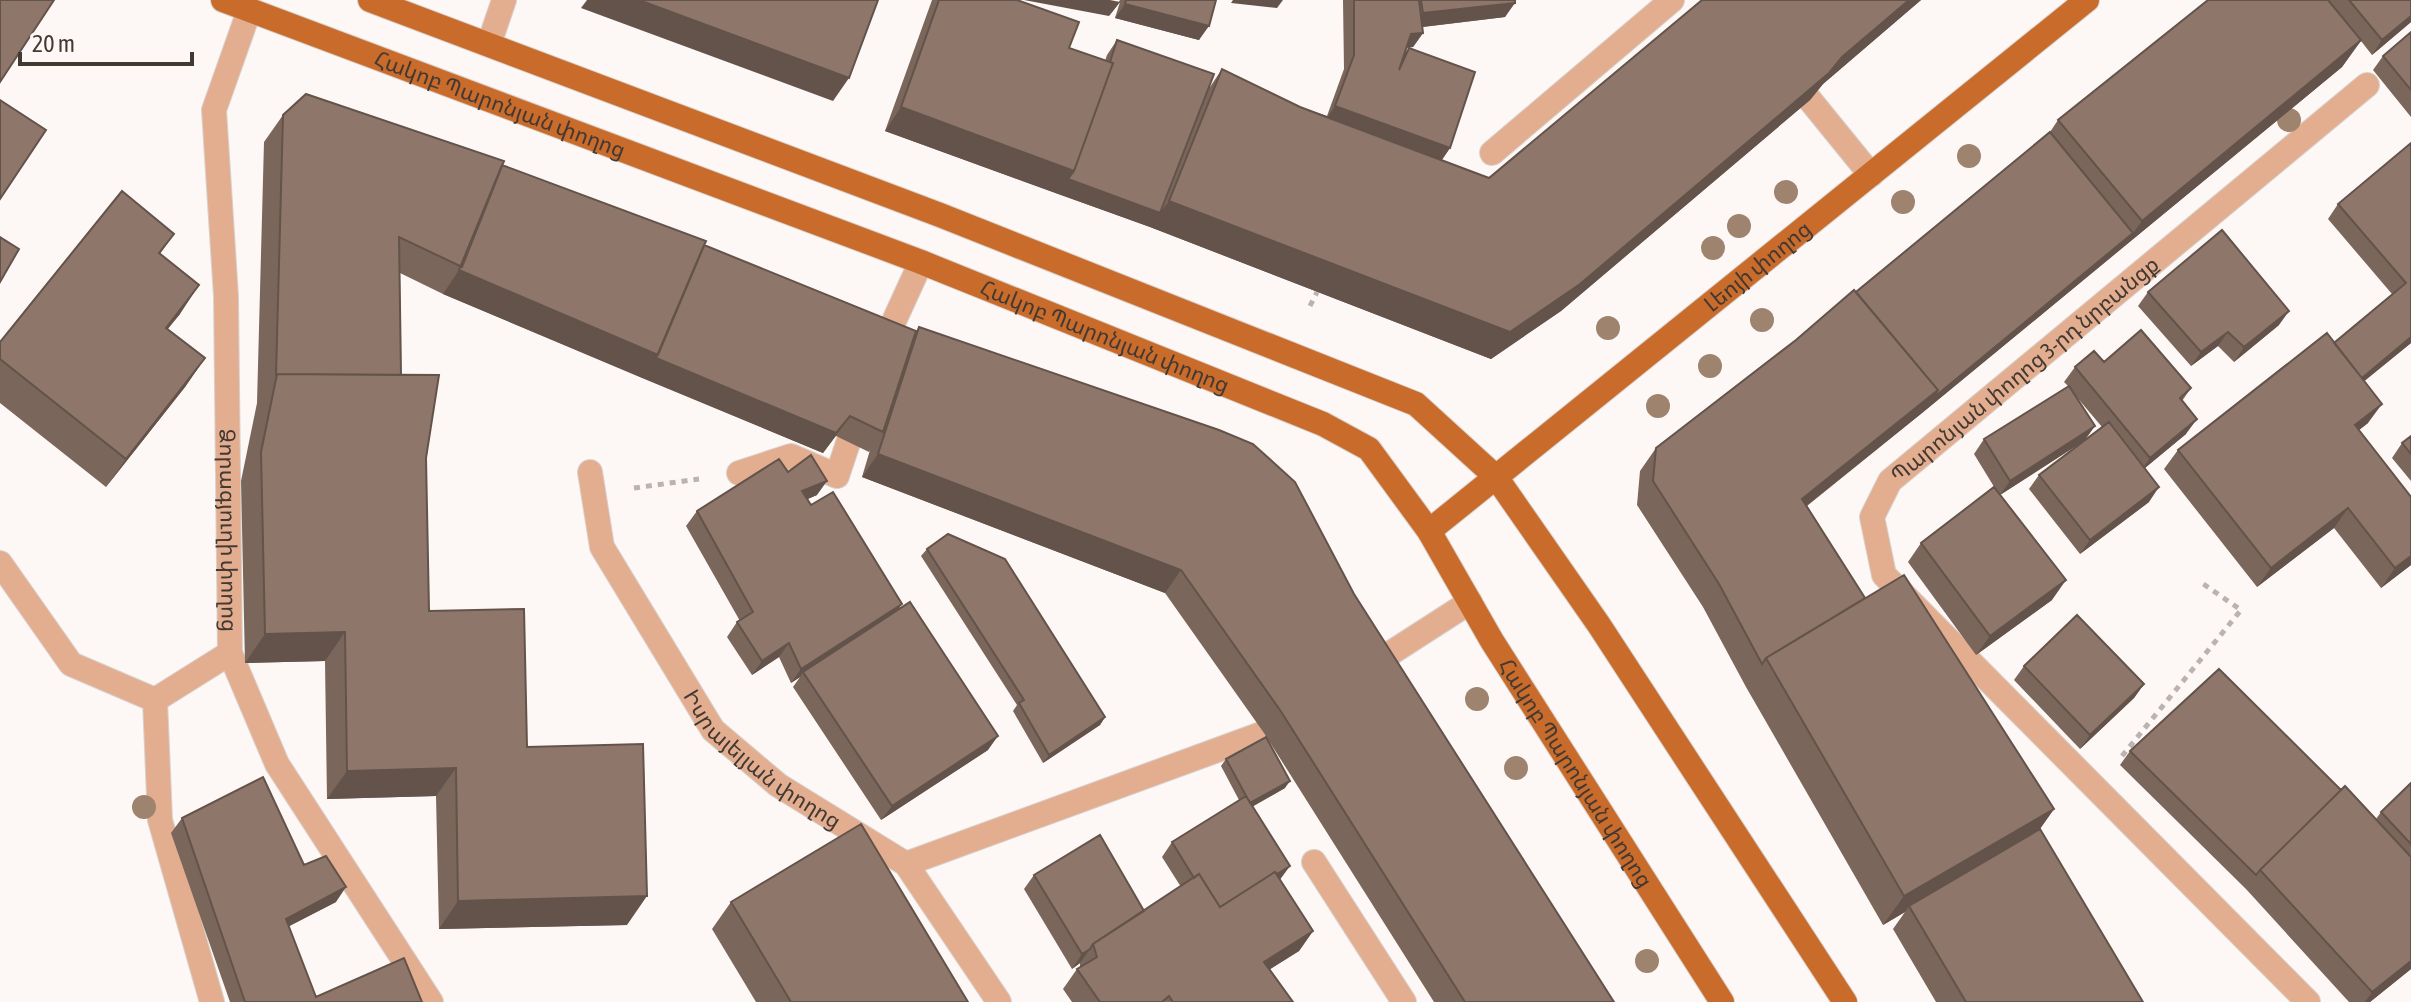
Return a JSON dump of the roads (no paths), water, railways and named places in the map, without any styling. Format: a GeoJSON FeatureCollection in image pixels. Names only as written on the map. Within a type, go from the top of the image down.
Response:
{"type":"FeatureCollection","features":[{"type":"Feature","properties":{"kind":"main road","name":"Հակոբ Պարոնյան փողոց"},"geometry":{"type":"LineString","coordinates":[[223,0],[921,262],[1323,424],[1369,449],[1429,531],[1470,602],[1722,1002]]}},
{"type":"Feature","properties":{"kind":"main road"},"geometry":{"type":"LineString","coordinates":[[370,0],[940,215],[1416,404],[1496,477],[1599,625],[1845,1002]]}},
{"type":"Feature","properties":{"kind":"main road","name":"Լեոյի փողոց"},"geometry":{"type":"LineString","coordinates":[[1429,531],[2087,0]]}},
{"type":"Feature","properties":{"kind":"street"},"geometry":{"type":"LineString","coordinates":[[489,44],[504,0]]}},
{"type":"Feature","properties":{"kind":"street"},"geometry":{"type":"LineString","coordinates":[[1492,153],[1672,0]]}},
{"type":"Feature","properties":{"kind":"street","name":"Ձորագյուղի փողոց"},"geometry":{"type":"LineString","coordinates":[[249,11],[214,110],[226,296],[230,653],[277,764],[431,1002]]}},
{"type":"Feature","properties":{"kind":"street","name":"Պարոնյան փողոց 3-րդ նրբանցք"},"geometry":{"type":"LineString","coordinates":[[2308,1002],[1884,575],[1872,517],[1890,481],[2367,85]]}},
{"type":"Feature","properties":{"kind":"street"},"geometry":{"type":"LineString","coordinates":[[1810,100],[1871,175]]}},
{"type":"Feature","properties":{"kind":"street"},"geometry":{"type":"LineString","coordinates":[[884,343],[921,262]]}},
{"type":"Feature","properties":{"kind":"street"},"geometry":{"type":"LineString","coordinates":[[739,473],[791,456],[837,476],[848,443]]}},
{"type":"Feature","properties":{"kind":"street","name":"Իսրայելյան փողոց"},"geometry":{"type":"LineString","coordinates":[[592,483],[602,547],[713,730],[778,785],[906,864],[999,1002]]}},
{"type":"Feature","properties":{"kind":"street"},"geometry":{"type":"LineString","coordinates":[[0,563],[71,664],[155,700]]}},
{"type":"Feature","properties":{"kind":"street"},"geometry":{"type":"LineString","coordinates":[[1369,667],[1470,602]]}},
{"type":"Feature","properties":{"kind":"street"},"geometry":{"type":"LineString","coordinates":[[155,700],[230,653]]}},
{"type":"Feature","properties":{"kind":"street"},"geometry":{"type":"LineString","coordinates":[[155,700],[160,820],[212,1002]]}},
{"type":"Feature","properties":{"kind":"street"},"geometry":{"type":"LineString","coordinates":[[906,864],[1264,733]]}},
{"type":"Feature","properties":{"kind":"street"},"geometry":{"type":"LineString","coordinates":[[1314,862],[1404,1002]]}}]}
